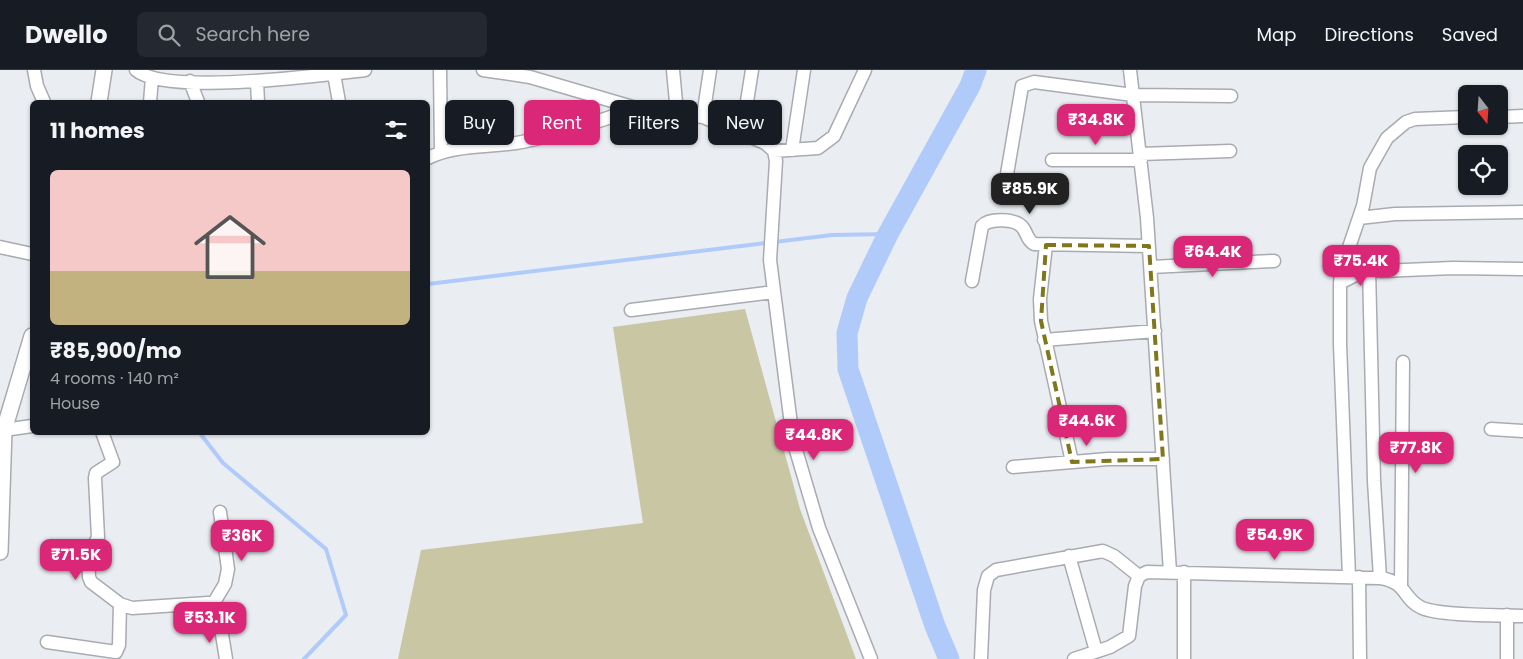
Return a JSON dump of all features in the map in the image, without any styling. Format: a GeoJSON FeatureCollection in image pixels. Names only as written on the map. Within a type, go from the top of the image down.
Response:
{"type":"FeatureCollection","features":[{"type":"Feature","properties":{"kind":"street"},"geometry":{"type":"LineString","coordinates":[[34,70],[37,86],[43,100]]}},
{"type":"Feature","properties":{"kind":"street"},"geometry":{"type":"LineString","coordinates":[[98,100],[104,70]]}},
{"type":"Feature","properties":{"kind":"street"},"geometry":{"type":"LineString","coordinates":[[136,70],[152,78],[190,81],[257,82],[365,70]]}},
{"type":"Feature","properties":{"kind":"street"},"geometry":{"type":"LineString","coordinates":[[440,70],[441,152]]}},
{"type":"Feature","properties":{"kind":"street"},"geometry":{"type":"LineString","coordinates":[[483,70],[530,77],[610,100]]}},
{"type":"Feature","properties":{"kind":"street"},"geometry":{"type":"LineString","coordinates":[[673,70],[676,100]]}},
{"type":"Feature","properties":{"kind":"street"},"geometry":{"type":"LineString","coordinates":[[702,117],[710,70]]}},
{"type":"Feature","properties":{"kind":"street"},"geometry":{"type":"LineString","coordinates":[[747,100],[752,70]]}},
{"type":"Feature","properties":{"kind":"street"},"geometry":{"type":"LineString","coordinates":[[792,150],[804,70]]}},
{"type":"Feature","properties":{"kind":"street"},"geometry":{"type":"LineString","coordinates":[[774,151],[818,148],[834,136],[865,70]]}},
{"type":"Feature","properties":{"kind":"street"},"geometry":{"type":"LineString","coordinates":[[1130,70],[1151,267],[1170,572]]}},
{"type":"Feature","properties":{"kind":"street"},"geometry":{"type":"LineString","coordinates":[[334,74],[339,100]]}},
{"type":"Feature","properties":{"kind":"street"},"geometry":{"type":"LineString","coordinates":[[150,100],[152,78]]}},
{"type":"Feature","properties":{"kind":"street"},"geometry":{"type":"LineString","coordinates":[[190,81],[197,100]]}},
{"type":"Feature","properties":{"kind":"street"},"geometry":{"type":"LineString","coordinates":[[257,82],[258,100]]}},
{"type":"Feature","properties":{"kind":"street"},"geometry":{"type":"LineString","coordinates":[[1007,174],[1022,86],[1026,83],[1058,84],[1133,95],[1231,96]]}},
{"type":"Feature","properties":{"kind":"street"},"geometry":{"type":"LineString","coordinates":[[698,116],[708,119]]}},
{"type":"Feature","properties":{"kind":"street"},"geometry":{"type":"LineString","coordinates":[[1508,116],[1523,116]]}},
{"type":"Feature","properties":{"kind":"street"},"geometry":{"type":"LineString","coordinates":[[430,157],[441,152],[520,142],[569,132],[610,117]]}},
{"type":"Feature","properties":{"kind":"street"},"geometry":{"type":"LineString","coordinates":[[1360,659],[1354,577],[1340,283],[1346,252],[1359,218],[1370,168],[1387,138],[1406,122],[1415,119],[1458,117]]}},
{"type":"Feature","properties":{"kind":"street"},"geometry":{"type":"LineString","coordinates":[[767,145],[774,151],[776,161],[770,260],[793,440],[819,528],[871,659]]}},
{"type":"Feature","properties":{"kind":"street"},"geometry":{"type":"LineString","coordinates":[[1052,160],[1230,151]]}},
{"type":"Feature","properties":{"kind":"street"},"geometry":{"type":"LineString","coordinates":[[1359,218],[1395,214],[1523,212]]}},
{"type":"Feature","properties":{"kind":"street"},"geometry":{"type":"LineString","coordinates":[[972,281],[979,236],[986,222],[993,220],[1018,224],[1022,227],[1030,242],[1046,245],[1149,246]]}},
{"type":"Feature","properties":{"kind":"street"},"geometry":{"type":"LineString","coordinates":[[1046,245],[1039,307],[1044,340],[1072,462]]}},
{"type":"Feature","properties":{"kind":"street"},"geometry":{"type":"LineString","coordinates":[[0,247],[30,254]]}},
{"type":"Feature","properties":{"kind":"street"},"geometry":{"type":"LineString","coordinates":[[1346,252],[1369,268],[1381,271],[1453,268],[1523,269]]}},
{"type":"Feature","properties":{"kind":"street"},"geometry":{"type":"LineString","coordinates":[[1151,267],[1274,261]]}},
{"type":"Feature","properties":{"kind":"street"},"geometry":{"type":"LineString","coordinates":[[1340,283],[1369,268]]}},
{"type":"Feature","properties":{"kind":"street"},"geometry":{"type":"LineString","coordinates":[[1369,268],[1374,481],[1380,578]]}},
{"type":"Feature","properties":{"kind":"street"},"geometry":{"type":"LineString","coordinates":[[632,310],[774,292]]}},
{"type":"Feature","properties":{"kind":"street"},"geometry":{"type":"LineString","coordinates":[[1044,340],[1155,330]]}},
{"type":"Feature","properties":{"kind":"street"},"geometry":{"type":"LineString","coordinates":[[0,552],[4,430],[30,343]]}},
{"type":"Feature","properties":{"kind":"street"},"geometry":{"type":"LineString","coordinates":[[1401,586],[1403,362]]}},
{"type":"Feature","properties":{"kind":"street"},"geometry":{"type":"LineString","coordinates":[[4,430],[30,426]]}},
{"type":"Feature","properties":{"kind":"street"},"geometry":{"type":"LineString","coordinates":[[1491,430],[1523,431]]}},
{"type":"Feature","properties":{"kind":"street"},"geometry":{"type":"LineString","coordinates":[[103,435],[113,462],[96,473],[98,537],[88,558],[88,576],[97,589],[120,604],[132,608],[214,604]]}},
{"type":"Feature","properties":{"kind":"street"},"geometry":{"type":"LineString","coordinates":[[1013,467],[1072,462],[1163,459]]}},
{"type":"Feature","properties":{"kind":"street"},"geometry":{"type":"LineString","coordinates":[[214,604],[225,584],[228,569],[220,512]]}},
{"type":"Feature","properties":{"kind":"street"},"geometry":{"type":"LineString","coordinates":[[981,659],[984,590],[988,576],[1002,569],[1103,551],[1114,556],[1139,576]]}},
{"type":"Feature","properties":{"kind":"street"},"geometry":{"type":"LineString","coordinates":[[1069,556],[1096,652]]}},
{"type":"Feature","properties":{"kind":"street"},"geometry":{"type":"LineString","coordinates":[[1074,659],[1120,643],[1129,636],[1135,586],[1139,576],[1147,572],[1380,578],[1393,580],[1401,586],[1412,601],[1431,611],[1523,616]]}},
{"type":"Feature","properties":{"kind":"street"},"geometry":{"type":"LineString","coordinates":[[1184,572],[1184,659]]}},
{"type":"Feature","properties":{"kind":"street"},"geometry":{"type":"LineString","coordinates":[[47,642],[116,652],[120,645],[120,604]]}},
{"type":"Feature","properties":{"kind":"street"},"geometry":{"type":"LineString","coordinates":[[214,604],[219,616],[226,659]]}},
{"type":"Feature","properties":{"kind":"street"},"geometry":{"type":"LineString","coordinates":[[1507,615],[1507,659]]}},
{"type":"Feature","properties":{"kind":"highlighted area"},"geometry":{"type":"Polygon","coordinates":[[[1046,245],[1149,246],[1163,459],[1072,462],[1041,321],[1046,245]]]}},
{"type":"Feature","properties":{"kind":"shaded area"},"geometry":{"type":"Polygon","coordinates":[[[745,309],[800,509],[856,659],[398,659],[421,550],[643,523],[613,327],[745,309]]]}},
{"type":"Feature","properties":{"kind":"waterway"},"geometry":{"type":"LineString","coordinates":[[949,659],[935,626],[848,369],[847,333],[857,298],[888,234],[970,86],[976,70]]}},
{"type":"Feature","properties":{"kind":"waterway"},"geometry":{"type":"LineString","coordinates":[[430,284],[832,235],[888,234]]}},
{"type":"Feature","properties":{"kind":"waterway"},"geometry":{"type":"LineString","coordinates":[[201,435],[223,463],[326,549],[346,615],[304,659]]}}]}
